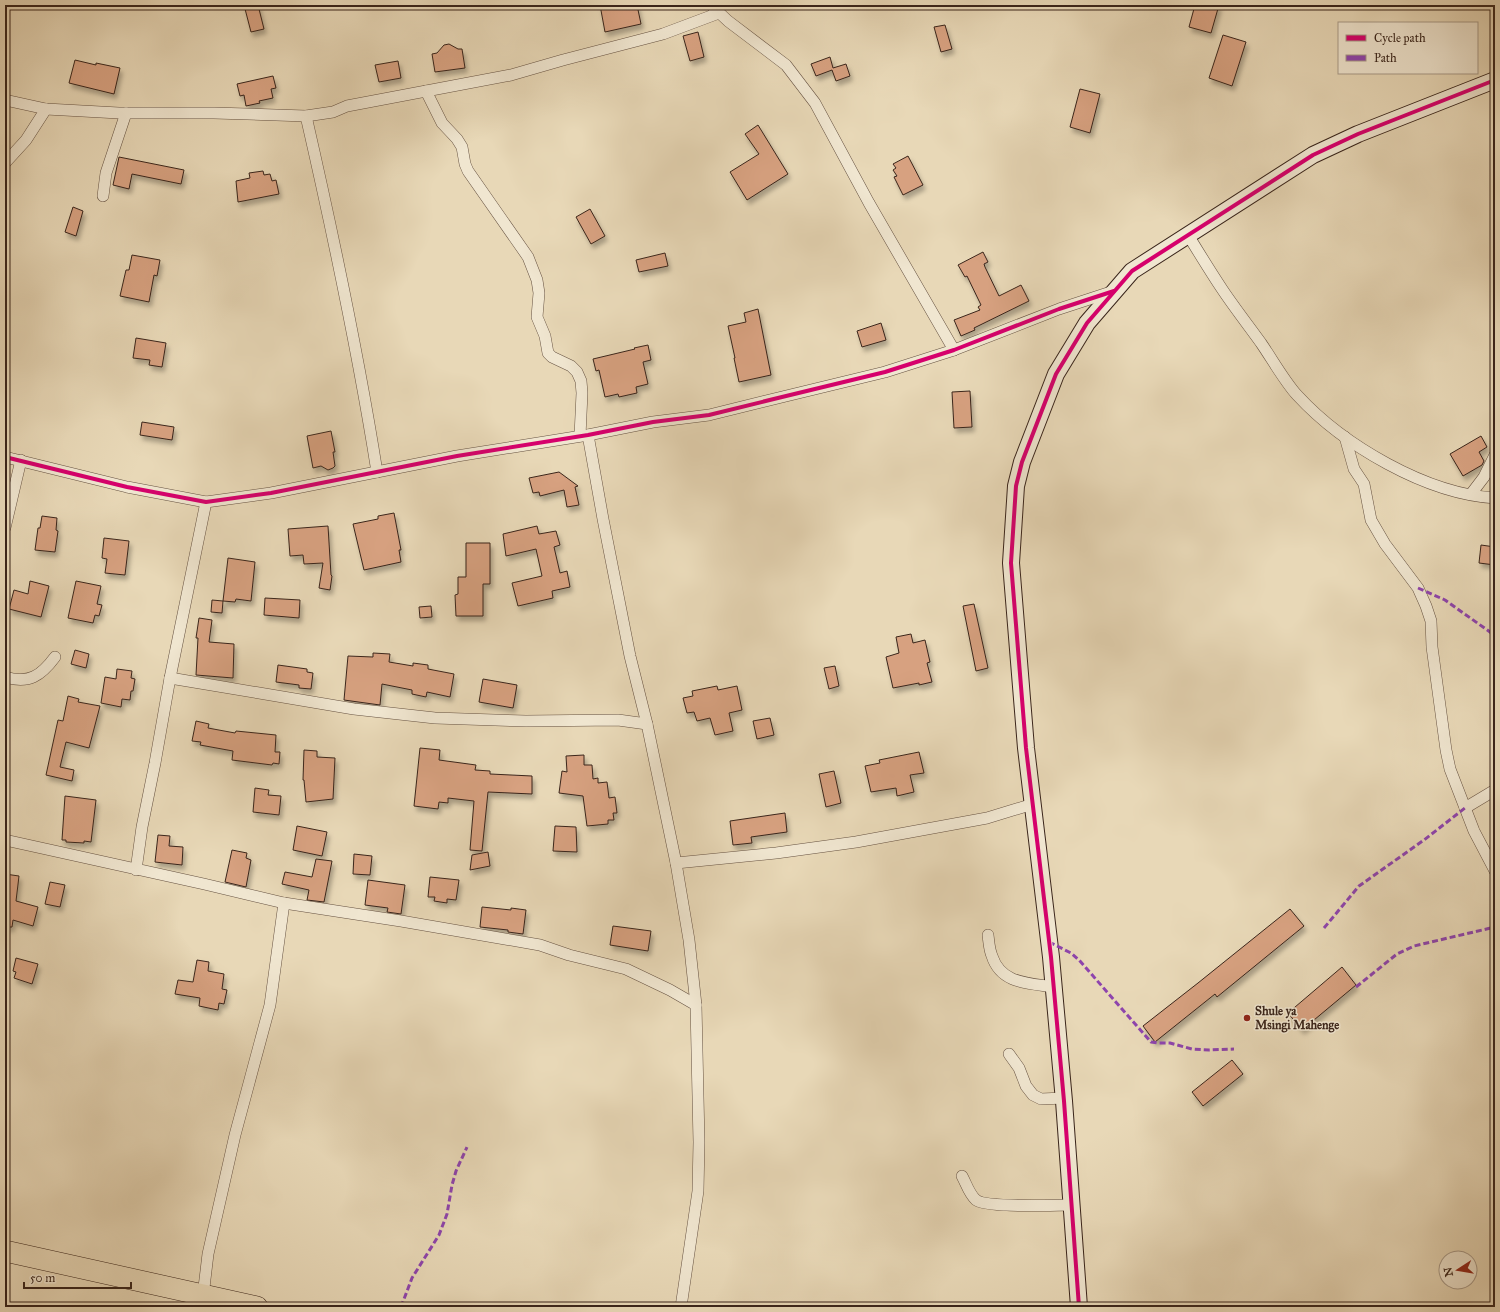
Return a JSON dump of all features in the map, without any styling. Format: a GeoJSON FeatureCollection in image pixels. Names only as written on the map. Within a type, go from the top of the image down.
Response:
{"type":"FeatureCollection","features":[{"type":"Feature","properties":{"kind":"highway"},"geometry":{"type":"LineString","coordinates":[[5,1251],[256,1307]]}},
{"type":"Feature","properties":{"kind":"street"},"geometry":{"type":"LineString","coordinates":[[5,100],[46,109],[126,113],[214,113],[306,116],[333,112],[347,106],[511,75],[583,54],[663,34],[715,9],[786,65],[815,102],[869,203],[954,350]]}},
{"type":"Feature","properties":{"kind":"street"},"geometry":{"type":"LineString","coordinates":[[1079,1307],[1064,1098],[1054,987],[1026,748],[1011,563],[1016,486],[1022,462],[1056,374],[1087,322],[1132,271],[1312,155],[1358,134],[1495,80]]}},
{"type":"Feature","properties":{"kind":"street"},"geometry":{"type":"LineString","coordinates":[[426,91],[442,123],[457,139],[462,147],[468,172],[528,256],[537,280],[539,293],[537,317],[545,336],[548,353],[552,357],[571,366],[577,372],[580,381],[584,435],[603,519],[630,656],[647,724],[676,863],[689,940],[696,1005],[699,1142],[698,1192],[681,1307]]}},
{"type":"Feature","properties":{"kind":"street"},"geometry":{"type":"LineString","coordinates":[[5,163],[26,140],[46,109]]}},
{"type":"Feature","properties":{"kind":"street"},"geometry":{"type":"LineString","coordinates":[[102,196],[106,173],[126,113]]}},
{"type":"Feature","properties":{"kind":"street"},"geometry":{"type":"LineString","coordinates":[[306,116],[341,269],[366,399],[377,472]]}},
{"type":"Feature","properties":{"kind":"street"},"geometry":{"type":"LineString","coordinates":[[1188,235],[1222,289],[1297,395],[1345,437],[1359,447],[1403,471],[1455,491],[1495,498]]}},
{"type":"Feature","properties":{"kind":"street"},"geometry":{"type":"LineString","coordinates":[[5,457],[127,487],[206,502],[271,493],[456,456],[653,422],[709,415],[885,372],[954,350],[1059,309],[1114,290]]}},
{"type":"Feature","properties":{"kind":"street"},"geometry":{"type":"LineString","coordinates":[[1345,437],[1354,469],[1364,484],[1371,520],[1385,544],[1418,588],[1426,606],[1431,621],[1432,647],[1450,769],[1474,831],[1495,872]]}},
{"type":"Feature","properties":{"kind":"street"},"geometry":{"type":"LineString","coordinates":[[1471,494],[1484,477],[1495,455]]}},
{"type":"Feature","properties":{"kind":"street"},"geometry":{"type":"LineString","coordinates":[[5,528],[20,460]]}},
{"type":"Feature","properties":{"kind":"street"},"geometry":{"type":"LineString","coordinates":[[136,870],[142,827],[170,678],[206,502]]}},
{"type":"Feature","properties":{"kind":"street"},"geometry":{"type":"LineString","coordinates":[[5,677],[24,680],[37,676],[46,670],[55,657]]}},
{"type":"Feature","properties":{"kind":"street"},"geometry":{"type":"LineString","coordinates":[[170,678],[354,709],[435,718],[526,721],[618,720],[647,724]]}},
{"type":"Feature","properties":{"kind":"street"},"geometry":{"type":"LineString","coordinates":[[1465,808],[1495,790]]}},
{"type":"Feature","properties":{"kind":"street"},"geometry":{"type":"LineString","coordinates":[[676,863],[776,853],[856,842],[987,818],[1033,804]]}},
{"type":"Feature","properties":{"kind":"street"},"geometry":{"type":"LineString","coordinates":[[5,840],[284,903],[540,945],[569,955],[626,969],[670,990],[696,1005]]}},
{"type":"Feature","properties":{"kind":"street"},"geometry":{"type":"LineString","coordinates":[[203,1296],[208,1254],[235,1135],[270,1005],[284,903]]}},
{"type":"Feature","properties":{"kind":"street"},"geometry":{"type":"LineString","coordinates":[[988,935],[991,955],[995,964],[1004,976],[1026,983],[1054,987]]}},
{"type":"Feature","properties":{"kind":"street"},"geometry":{"type":"LineString","coordinates":[[1009,1054],[1019,1068],[1026,1086],[1034,1095],[1041,1099],[1064,1098]]}},
{"type":"Feature","properties":{"kind":"street"},"geometry":{"type":"LineString","coordinates":[[962,1176],[971,1195],[976,1200],[992,1205],[1071,1205]]}},
{"type":"Feature","properties":{"kind":"building"},"geometry":{"type":"Polygon","coordinates":[[[244,5],[258,5],[264,29],[251,32],[244,5]]]}},
{"type":"Feature","properties":{"kind":"building"},"geometry":{"type":"Polygon","coordinates":[[[600,5],[637,5],[641,24],[605,32],[600,5]]]}},
{"type":"Feature","properties":{"kind":"building"},"geometry":{"type":"Polygon","coordinates":[[[1195,5],[1219,5],[1211,33],[1189,27],[1195,5]]]}},
{"type":"Feature","properties":{"kind":"building"},"geometry":{"type":"Polygon","coordinates":[[[945,25],[952,49],[941,52],[934,27],[945,25]]]}},
{"type":"Feature","properties":{"kind":"building"},"geometry":{"type":"Polygon","coordinates":[[[698,32],[704,57],[690,61],[683,36],[698,32]]]}},
{"type":"Feature","properties":{"kind":"building"},"geometry":{"type":"Polygon","coordinates":[[[1223,35],[1246,42],[1232,86],[1209,78],[1223,35]]]}},
{"type":"Feature","properties":{"kind":"building"},"geometry":{"type":"Polygon","coordinates":[[[449,44],[458,49],[462,49],[465,68],[435,72],[432,54],[437,53],[444,45],[449,44]]]}},
{"type":"Feature","properties":{"kind":"building"},"geometry":{"type":"Polygon","coordinates":[[[830,57],[833,68],[846,64],[850,76],[836,81],[832,70],[816,76],[811,64],[830,57]]]}},
{"type":"Feature","properties":{"kind":"building"},"geometry":{"type":"Polygon","coordinates":[[[75,60],[96,65],[96,63],[120,68],[114,94],[69,83],[75,60]]]}},
{"type":"Feature","properties":{"kind":"building"},"geometry":{"type":"Polygon","coordinates":[[[398,61],[401,78],[379,82],[375,65],[398,61]]]}},
{"type":"Feature","properties":{"kind":"building"},"geometry":{"type":"Polygon","coordinates":[[[273,76],[276,88],[271,89],[273,98],[246,106],[244,95],[240,96],[237,84],[273,76]]]}},
{"type":"Feature","properties":{"kind":"building"},"geometry":{"type":"Polygon","coordinates":[[[1080,89],[1100,94],[1090,133],[1070,127],[1080,89]]]}},
{"type":"Feature","properties":{"kind":"building"},"geometry":{"type":"Polygon","coordinates":[[[758,125],[788,174],[747,200],[730,172],[759,154],[745,134],[758,125]]]}},
{"type":"Feature","properties":{"kind":"building"},"geometry":{"type":"Polygon","coordinates":[[[908,156],[923,185],[903,195],[894,177],[897,176],[893,170],[896,168],[893,164],[908,156]]]}},
{"type":"Feature","properties":{"kind":"building"},"geometry":{"type":"Polygon","coordinates":[[[119,157],[184,170],[181,184],[132,174],[129,189],[113,185],[119,157]]]}},
{"type":"Feature","properties":{"kind":"building"},"geometry":{"type":"Polygon","coordinates":[[[263,171],[264,175],[270,174],[272,181],[276,180],[279,194],[238,202],[236,181],[250,178],[249,173],[263,171]]]}},
{"type":"Feature","properties":{"kind":"building"},"geometry":{"type":"Polygon","coordinates":[[[73,207],[83,211],[76,236],[65,232],[73,207]]]}},
{"type":"Feature","properties":{"kind":"building"},"geometry":{"type":"Polygon","coordinates":[[[590,209],[605,236],[591,244],[576,217],[590,209]]]}},
{"type":"Feature","properties":{"kind":"building"},"geometry":{"type":"Polygon","coordinates":[[[983,252],[988,262],[984,264],[985,267],[999,296],[1021,285],[1029,301],[961,336],[954,320],[980,310],[978,307],[981,305],[967,276],[965,277],[958,265],[983,252]]]}},
{"type":"Feature","properties":{"kind":"building"},"geometry":{"type":"Polygon","coordinates":[[[665,253],[668,266],[639,272],[636,260],[665,253]]]}},
{"type":"Feature","properties":{"kind":"building"},"geometry":{"type":"Polygon","coordinates":[[[132,255],[160,260],[157,276],[154,275],[149,302],[120,296],[126,270],[129,270],[132,255]]]}},
{"type":"Feature","properties":{"kind":"building"},"geometry":{"type":"Polygon","coordinates":[[[758,309],[771,375],[739,382],[728,326],[746,322],[744,313],[758,309]]]}},
{"type":"Feature","properties":{"kind":"building"},"geometry":{"type":"Polygon","coordinates":[[[881,323],[886,340],[862,347],[857,331],[881,323]]]}},
{"type":"Feature","properties":{"kind":"building"},"geometry":{"type":"Polygon","coordinates":[[[136,338],[166,343],[162,367],[149,365],[150,360],[133,358],[136,338]]]}},
{"type":"Feature","properties":{"kind":"building"},"geometry":{"type":"Polygon","coordinates":[[[648,345],[651,360],[643,362],[648,384],[636,387],[637,393],[619,397],[618,394],[605,397],[599,370],[596,371],[593,359],[648,345]]]}},
{"type":"Feature","properties":{"kind":"building"},"geometry":{"type":"Polygon","coordinates":[[[970,391],[972,427],[954,428],[952,392],[970,391]]]}},
{"type":"Feature","properties":{"kind":"building"},"geometry":{"type":"Polygon","coordinates":[[[142,422],[174,427],[172,440],[140,435],[142,422]]]}},
{"type":"Feature","properties":{"kind":"building"},"geometry":{"type":"Polygon","coordinates":[[[331,431],[335,452],[333,452],[335,466],[328,470],[321,466],[313,468],[307,436],[331,431]]]}},
{"type":"Feature","properties":{"kind":"building"},"geometry":{"type":"Polygon","coordinates":[[[1481,436],[1487,447],[1479,452],[1484,461],[1482,465],[1463,476],[1450,454],[1481,436]]]}},
{"type":"Feature","properties":{"kind":"building"},"geometry":{"type":"Polygon","coordinates":[[[559,472],[578,486],[575,487],[579,505],[567,507],[564,490],[540,496],[539,492],[533,493],[529,478],[559,472]]]}},
{"type":"Feature","properties":{"kind":"building"},"geometry":{"type":"Polygon","coordinates":[[[394,513],[401,550],[399,550],[401,562],[364,570],[353,524],[378,519],[378,516],[394,513]]]}},
{"type":"Feature","properties":{"kind":"building"},"geometry":{"type":"Polygon","coordinates":[[[42,516],[57,518],[56,530],[58,531],[55,552],[35,550],[38,528],[40,528],[42,516]]]}},
{"type":"Feature","properties":{"kind":"building"},"geometry":{"type":"Polygon","coordinates":[[[328,526],[332,576],[330,590],[319,588],[323,563],[304,564],[303,555],[290,556],[288,529],[328,526]]]}},
{"type":"Feature","properties":{"kind":"building"},"geometry":{"type":"Polygon","coordinates":[[[537,526],[539,534],[556,531],[560,545],[554,547],[560,573],[567,571],[570,587],[552,591],[553,598],[518,606],[512,583],[542,576],[536,549],[506,556],[503,534],[537,526]]]}},
{"type":"Feature","properties":{"kind":"building"},"geometry":{"type":"Polygon","coordinates":[[[104,538],[129,541],[125,575],[105,573],[107,559],[102,558],[104,538]]]}},
{"type":"Feature","properties":{"kind":"building"},"geometry":{"type":"Polygon","coordinates":[[[466,543],[490,543],[490,584],[483,584],[483,616],[456,616],[455,595],[458,594],[458,577],[466,577],[466,543]]]}},
{"type":"Feature","properties":{"kind":"building"},"geometry":{"type":"Polygon","coordinates":[[[1481,545],[1495,547],[1495,565],[1479,563],[1481,545]]]}},
{"type":"Feature","properties":{"kind":"building"},"geometry":{"type":"Polygon","coordinates":[[[228,558],[255,562],[251,601],[236,599],[235,602],[223,601],[228,558]]]}},
{"type":"Feature","properties":{"kind":"building"},"geometry":{"type":"Polygon","coordinates":[[[30,581],[49,586],[41,617],[9,609],[14,590],[28,594],[30,581]]]}},
{"type":"Feature","properties":{"kind":"building"},"geometry":{"type":"Polygon","coordinates":[[[76,581],[101,586],[97,604],[102,605],[99,616],[95,615],[93,623],[68,618],[76,581]]]}},
{"type":"Feature","properties":{"kind":"building"},"geometry":{"type":"Polygon","coordinates":[[[265,598],[300,600],[299,618],[264,615],[265,598]]]}},
{"type":"Feature","properties":{"kind":"building"},"geometry":{"type":"Polygon","coordinates":[[[212,600],[223,601],[222,613],[211,612],[212,600]]]}},
{"type":"Feature","properties":{"kind":"building"},"geometry":{"type":"Polygon","coordinates":[[[974,604],[988,668],[976,671],[963,606],[974,604]]]}},
{"type":"Feature","properties":{"kind":"building"},"geometry":{"type":"Polygon","coordinates":[[[431,606],[432,617],[420,618],[419,607],[431,606]]]}},
{"type":"Feature","properties":{"kind":"building"},"geometry":{"type":"Polygon","coordinates":[[[199,618],[212,620],[209,642],[234,644],[233,678],[196,675],[198,638],[196,638],[199,618]]]}},
{"type":"Feature","properties":{"kind":"building"},"geometry":{"type":"Polygon","coordinates":[[[911,634],[913,643],[925,640],[930,662],[927,663],[932,682],[893,688],[886,657],[899,653],[896,637],[911,634]]]}},
{"type":"Feature","properties":{"kind":"building"},"geometry":{"type":"Polygon","coordinates":[[[75,650],[89,654],[86,668],[71,664],[75,650]]]}},
{"type":"Feature","properties":{"kind":"building"},"geometry":{"type":"Polygon","coordinates":[[[373,653],[390,654],[389,662],[413,666],[413,663],[428,665],[428,669],[454,674],[450,697],[427,692],[426,697],[412,694],[412,690],[382,684],[380,705],[344,700],[348,656],[373,657],[373,653]]]}},
{"type":"Feature","properties":{"kind":"building"},"geometry":{"type":"Polygon","coordinates":[[[278,665],[307,669],[307,672],[313,673],[311,689],[299,688],[299,685],[276,682],[278,665]]]}},
{"type":"Feature","properties":{"kind":"building"},"geometry":{"type":"Polygon","coordinates":[[[835,666],[839,686],[829,689],[824,668],[835,666]]]}},
{"type":"Feature","properties":{"kind":"building"},"geometry":{"type":"Polygon","coordinates":[[[117,669],[132,671],[131,678],[135,679],[130,700],[122,699],[121,707],[101,703],[105,677],[116,679],[117,669]]]}},
{"type":"Feature","properties":{"kind":"building"},"geometry":{"type":"Polygon","coordinates":[[[483,679],[517,685],[513,708],[479,702],[483,679]]]}},
{"type":"Feature","properties":{"kind":"building"},"geometry":{"type":"Polygon","coordinates":[[[717,686],[718,690],[737,686],[742,710],[729,713],[733,731],[715,735],[710,718],[697,721],[694,712],[687,713],[683,698],[693,696],[692,691],[717,686]]]}},
{"type":"Feature","properties":{"kind":"building"},"geometry":{"type":"Polygon","coordinates":[[[68,696],[79,699],[78,702],[100,706],[89,748],[66,742],[60,767],[74,770],[72,781],[46,775],[58,720],[63,721],[68,696]]]}},
{"type":"Feature","properties":{"kind":"building"},"geometry":{"type":"Polygon","coordinates":[[[770,718],[774,735],[757,739],[753,721],[770,718]]]}},
{"type":"Feature","properties":{"kind":"building"},"geometry":{"type":"Polygon","coordinates":[[[196,721],[209,724],[208,728],[235,733],[236,731],[276,735],[275,752],[280,752],[279,764],[273,763],[272,765],[232,760],[233,751],[200,745],[201,742],[192,741],[196,721]]]}},
{"type":"Feature","properties":{"kind":"building"},"geometry":{"type":"Polygon","coordinates":[[[420,748],[440,750],[439,760],[476,765],[475,770],[490,771],[490,774],[532,776],[532,794],[488,792],[482,851],[470,850],[474,801],[448,798],[448,803],[439,802],[438,809],[414,806],[420,748]]]}},
{"type":"Feature","properties":{"kind":"building"},"geometry":{"type":"Polygon","coordinates":[[[304,750],[317,751],[317,757],[335,758],[333,799],[306,802],[303,780],[304,750]]]}},
{"type":"Feature","properties":{"kind":"building"},"geometry":{"type":"Polygon","coordinates":[[[919,752],[924,773],[910,775],[914,792],[897,796],[896,788],[871,792],[865,766],[880,763],[879,760],[919,752]]]}},
{"type":"Feature","properties":{"kind":"building"},"geometry":{"type":"Polygon","coordinates":[[[584,755],[584,765],[592,765],[593,779],[598,778],[598,783],[607,782],[609,798],[615,797],[617,813],[613,813],[614,820],[608,820],[608,824],[587,826],[583,796],[559,793],[562,771],[567,772],[566,756],[584,755]]]}},
{"type":"Feature","properties":{"kind":"building"},"geometry":{"type":"Polygon","coordinates":[[[834,771],[841,803],[826,807],[819,774],[834,771]]]}},
{"type":"Feature","properties":{"kind":"building"},"geometry":{"type":"Polygon","coordinates":[[[255,788],[269,790],[268,795],[281,796],[279,815],[253,812],[255,788]]]}},
{"type":"Feature","properties":{"kind":"building"},"geometry":{"type":"Polygon","coordinates":[[[65,796],[96,800],[91,842],[66,842],[66,840],[62,840],[65,796]]]}},
{"type":"Feature","properties":{"kind":"building"},"geometry":{"type":"Polygon","coordinates":[[[785,813],[787,832],[751,837],[752,843],[733,845],[730,821],[785,813]]]}},
{"type":"Feature","properties":{"kind":"building"},"geometry":{"type":"Polygon","coordinates":[[[297,826],[327,832],[322,856],[293,850],[297,826]]]}},
{"type":"Feature","properties":{"kind":"building"},"geometry":{"type":"Polygon","coordinates":[[[555,826],[576,827],[577,852],[553,851],[555,826]]]}},
{"type":"Feature","properties":{"kind":"building"},"geometry":{"type":"Polygon","coordinates":[[[158,835],[170,836],[169,846],[183,847],[182,865],[155,862],[158,835]]]}},
{"type":"Feature","properties":{"kind":"building"},"geometry":{"type":"Polygon","coordinates":[[[232,850],[247,853],[246,858],[251,860],[246,887],[225,882],[232,850]]]}},
{"type":"Feature","properties":{"kind":"building"},"geometry":{"type":"Polygon","coordinates":[[[488,852],[490,866],[470,870],[472,855],[488,852]]]}},
{"type":"Feature","properties":{"kind":"building"},"geometry":{"type":"Polygon","coordinates":[[[354,854],[372,856],[370,875],[353,874],[354,854]]]}},
{"type":"Feature","properties":{"kind":"building"},"geometry":{"type":"Polygon","coordinates":[[[316,859],[332,861],[324,902],[307,900],[309,890],[282,884],[285,872],[312,877],[316,859]]]}},
{"type":"Feature","properties":{"kind":"building"},"geometry":{"type":"Polygon","coordinates":[[[5,874],[19,876],[16,901],[38,907],[33,926],[13,920],[12,927],[5,927],[5,874]]]}},
{"type":"Feature","properties":{"kind":"building"},"geometry":{"type":"Polygon","coordinates":[[[430,877],[459,880],[456,900],[447,899],[447,903],[434,901],[435,897],[428,897],[430,877]]]}},
{"type":"Feature","properties":{"kind":"building"},"geometry":{"type":"Polygon","coordinates":[[[368,880],[405,885],[401,914],[387,912],[388,908],[365,905],[368,880]]]}},
{"type":"Feature","properties":{"kind":"building"},"geometry":{"type":"Polygon","coordinates":[[[50,882],[65,885],[60,907],[45,904],[50,882]]]}},
{"type":"Feature","properties":{"kind":"building"},"geometry":{"type":"Polygon","coordinates":[[[482,907],[526,910],[523,934],[508,932],[508,930],[480,927],[482,907]]]}},
{"type":"Feature","properties":{"kind":"building"},"geometry":{"type":"Polygon","coordinates":[[[1290,909],[1304,926],[1217,997],[1215,994],[1155,1042],[1143,1026],[1290,909]]]}},
{"type":"Feature","properties":{"kind":"building"},"geometry":{"type":"Polygon","coordinates":[[[613,926],[651,931],[648,951],[610,945],[613,926]]]}},
{"type":"Feature","properties":{"kind":"building"},"geometry":{"type":"Polygon","coordinates":[[[16,958],[38,964],[32,984],[14,978],[16,972],[13,971],[16,958]]]}},
{"type":"Feature","properties":{"kind":"building"},"geometry":{"type":"Polygon","coordinates":[[[197,960],[209,962],[208,971],[224,974],[222,989],[227,990],[224,1004],[219,1003],[218,1010],[199,1006],[200,998],[175,994],[178,980],[193,982],[197,960]]]}},
{"type":"Feature","properties":{"kind":"building"},"geometry":{"type":"Polygon","coordinates":[[[1342,967],[1356,985],[1302,1030],[1288,1013],[1342,967]]]}},
{"type":"Feature","properties":{"kind":"building"},"geometry":{"type":"Polygon","coordinates":[[[1232,1060],[1243,1074],[1203,1106],[1192,1092],[1232,1060]]]}},
{"type":"Feature","properties":{"kind":"marked path"},"geometry":{"type":"LineString","coordinates":[[1418,588],[1445,600],[1495,637]]}},
{"type":"Feature","properties":{"kind":"marked path"},"geometry":{"type":"LineString","coordinates":[[1324,928],[1359,886],[1424,840],[1465,808]]}},
{"type":"Feature","properties":{"kind":"marked path"},"geometry":{"type":"LineString","coordinates":[[1356,987],[1397,954],[1414,946],[1495,927]]}},
{"type":"Feature","properties":{"kind":"marked path"},"geometry":{"type":"LineString","coordinates":[[1049,942],[1071,953],[1079,960],[1151,1042],[1170,1043],[1192,1049],[1234,1049]]}},
{"type":"Feature","properties":{"kind":"marked path"},"geometry":{"type":"LineString","coordinates":[[401,1307],[412,1278],[439,1235],[447,1214],[456,1171],[467,1147]]}},
{"type":"Feature","properties":{"kind":"cycle path"},"geometry":{"type":"LineString","coordinates":[[1079,1307],[1064,1101],[1051,957],[1026,748],[1011,563],[1016,486],[1022,462],[1056,374],[1087,323],[1132,271],[1313,155],[1358,134],[1495,80]]}},
{"type":"Feature","properties":{"kind":"cycle path"},"geometry":{"type":"LineString","coordinates":[[5,457],[127,487],[206,502],[271,493],[457,456],[588,435],[653,422],[709,415],[885,372],[954,350],[1059,309],[1114,291]]}},
{"type":"Feature","properties":{"kind":"place","name":"Shule ya Msingi Mahenge"},"geometry":{"type":"Point","coordinates":[1247,1018]}}]}
